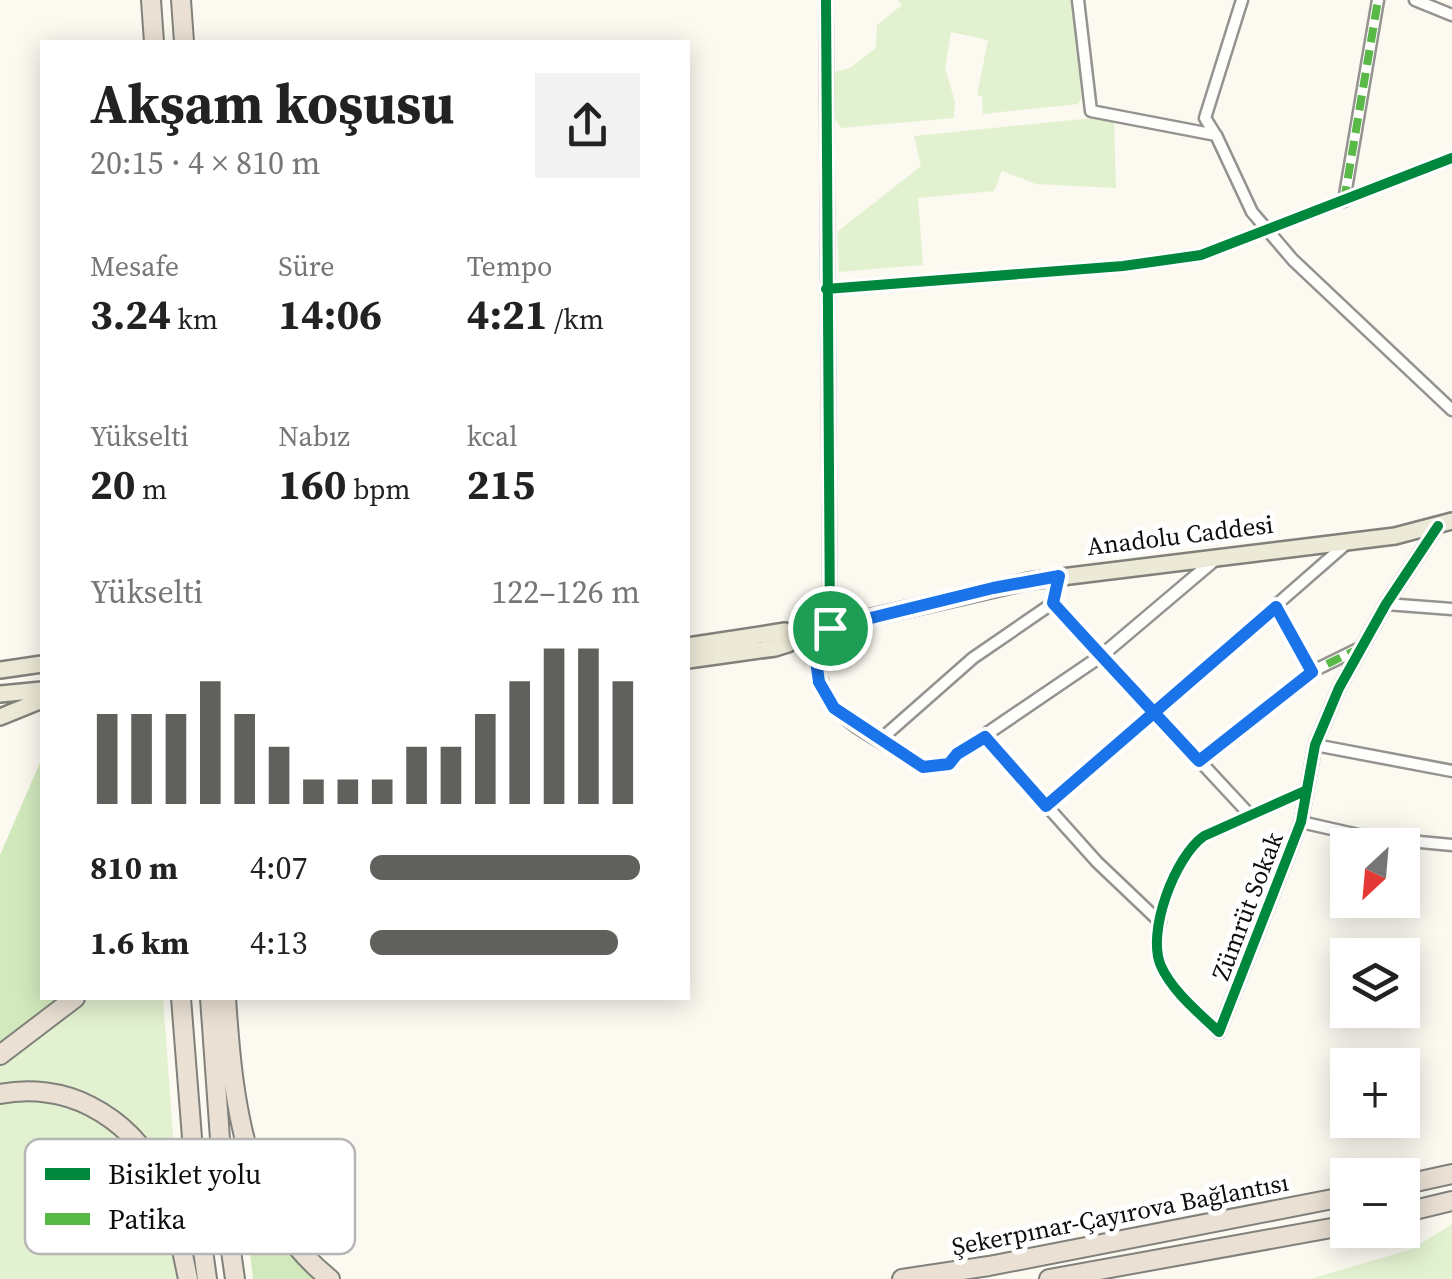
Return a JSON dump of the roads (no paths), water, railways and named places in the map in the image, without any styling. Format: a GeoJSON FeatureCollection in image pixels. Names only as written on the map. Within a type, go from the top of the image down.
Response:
{"type":"FeatureCollection","features":[{"type":"Feature","properties":{"kind":"highway"},"geometry":{"type":"LineString","coordinates":[[151,0],[154,35]]}},
{"type":"Feature","properties":{"kind":"highway"},"geometry":{"type":"LineString","coordinates":[[181,0],[184,35]]}},
{"type":"Feature","properties":{"kind":"highway"},"geometry":{"type":"LineString","coordinates":[[0,1056],[73,1000]]}},
{"type":"Feature","properties":{"kind":"highway"},"geometry":{"type":"LineString","coordinates":[[181,1000],[192,1139]]}},
{"type":"Feature","properties":{"kind":"highway"},"geometry":{"type":"LineString","coordinates":[[210,1000],[220,1139]]}},
{"type":"Feature","properties":{"kind":"highway"},"geometry":{"type":"LineString","coordinates":[[226,1000],[245,1139]]}},
{"type":"Feature","properties":{"kind":"highway"},"geometry":{"type":"LineString","coordinates":[[0,1094],[59,1094],[107,1114],[136,1139]]}},
{"type":"Feature","properties":{"kind":"highway"},"geometry":{"type":"LineString","coordinates":[[1420,1181],[1452,1174]]}},
{"type":"Feature","properties":{"kind":"highway","name":"Şekerpınar-Çayırova Bağlantısı"},"geometry":{"type":"LineString","coordinates":[[902,1279],[989,1266],[1330,1200]]}},
{"type":"Feature","properties":{"kind":"highway"},"geometry":{"type":"LineString","coordinates":[[1420,1209],[1452,1201]]}},
{"type":"Feature","properties":{"kind":"highway","name":"Şekerpınar-Çayırova Bağlantısı"},"geometry":{"type":"LineString","coordinates":[[1049,1279],[1330,1227]]}},
{"type":"Feature","properties":{"kind":"highway"},"geometry":{"type":"LineString","coordinates":[[183,1254],[188,1279]]}},
{"type":"Feature","properties":{"kind":"highway"},"geometry":{"type":"LineString","coordinates":[[204,1254],[207,1279]]}},
{"type":"Feature","properties":{"kind":"highway"},"geometry":{"type":"LineString","coordinates":[[231,1254],[235,1279]]}},
{"type":"Feature","properties":{"kind":"highway"},"geometry":{"type":"LineString","coordinates":[[303,1254],[330,1279]]}},
{"type":"Feature","properties":{"kind":"main road","name":"Anadolu Caddesi"},"geometry":{"type":"LineString","coordinates":[[690,646],[785,631],[806,633],[1059,576],[1395,536],[1445,523]]}},
{"type":"Feature","properties":{"kind":"main road","name":"Anadolu Caddesi"},"geometry":{"type":"LineString","coordinates":[[690,660],[775,648],[806,633]]}},
{"type":"Feature","properties":{"kind":"main road"},"geometry":{"type":"LineString","coordinates":[[0,670],[40,664]]}},
{"type":"Feature","properties":{"kind":"main road"},"geometry":{"type":"LineString","coordinates":[[0,694],[40,690]]}},
{"type":"Feature","properties":{"kind":"main road"},"geometry":{"type":"LineString","coordinates":[[0,717],[40,701]]}},
{"type":"Feature","properties":{"kind":"street"},"geometry":{"type":"LineString","coordinates":[[826,0],[830,628]]}},
{"type":"Feature","properties":{"kind":"street"},"geometry":{"type":"LineString","coordinates":[[1078,0],[1092,111],[1216,135]]}},
{"type":"Feature","properties":{"kind":"street"},"geometry":{"type":"LineString","coordinates":[[1242,0],[1205,118],[1252,212],[1293,260],[1452,410]]}},
{"type":"Feature","properties":{"kind":"street"},"geometry":{"type":"LineString","coordinates":[[1344,201],[1378,0]]}},
{"type":"Feature","properties":{"kind":"street"},"geometry":{"type":"LineString","coordinates":[[1415,0],[1452,15]]}},
{"type":"Feature","properties":{"kind":"street"},"geometry":{"type":"LineString","coordinates":[[826,289],[1124,266],[1201,255],[1452,158]]}},
{"type":"Feature","properties":{"kind":"street","name":"Zümrüt Sokak"},"geometry":{"type":"LineString","coordinates":[[1218,1032],[1301,822],[1316,746],[1339,688],[1386,604],[1445,523]]}},
{"type":"Feature","properties":{"kind":"street"},"geometry":{"type":"LineString","coordinates":[[1046,806],[1350,540]]}},
{"type":"Feature","properties":{"kind":"street"},"geometry":{"type":"LineString","coordinates":[[806,633],[827,699],[848,720],[923,767],[935,768],[949,764],[957,754],[1101,656],[1219,556]]}},
{"type":"Feature","properties":{"kind":"street"},"geometry":{"type":"LineString","coordinates":[[881,739],[973,658],[1053,603],[1059,576]]}},
{"type":"Feature","properties":{"kind":"street"},"geometry":{"type":"LineString","coordinates":[[1053,603],[1250,816]]}},
{"type":"Feature","properties":{"kind":"street"},"geometry":{"type":"LineString","coordinates":[[1386,604],[1452,609]]}},
{"type":"Feature","properties":{"kind":"street"},"geometry":{"type":"LineString","coordinates":[[1276,607],[1312,672]]}},
{"type":"Feature","properties":{"kind":"street"},"geometry":{"type":"LineString","coordinates":[[1199,761],[1312,672],[1362,647]]}},
{"type":"Feature","properties":{"kind":"street"},"geometry":{"type":"LineString","coordinates":[[985,737],[1097,862],[1160,922]]}},
{"type":"Feature","properties":{"kind":"street"},"geometry":{"type":"LineString","coordinates":[[1316,746],[1452,771]]}},
{"type":"Feature","properties":{"kind":"street"},"geometry":{"type":"LineString","coordinates":[[1218,1032],[1162,967],[1156,948],[1178,864],[1192,844],[1307,790]]}},
{"type":"Feature","properties":{"kind":"street"},"geometry":{"type":"LineString","coordinates":[[1301,822],[1366,837],[1452,845]]}}]}
